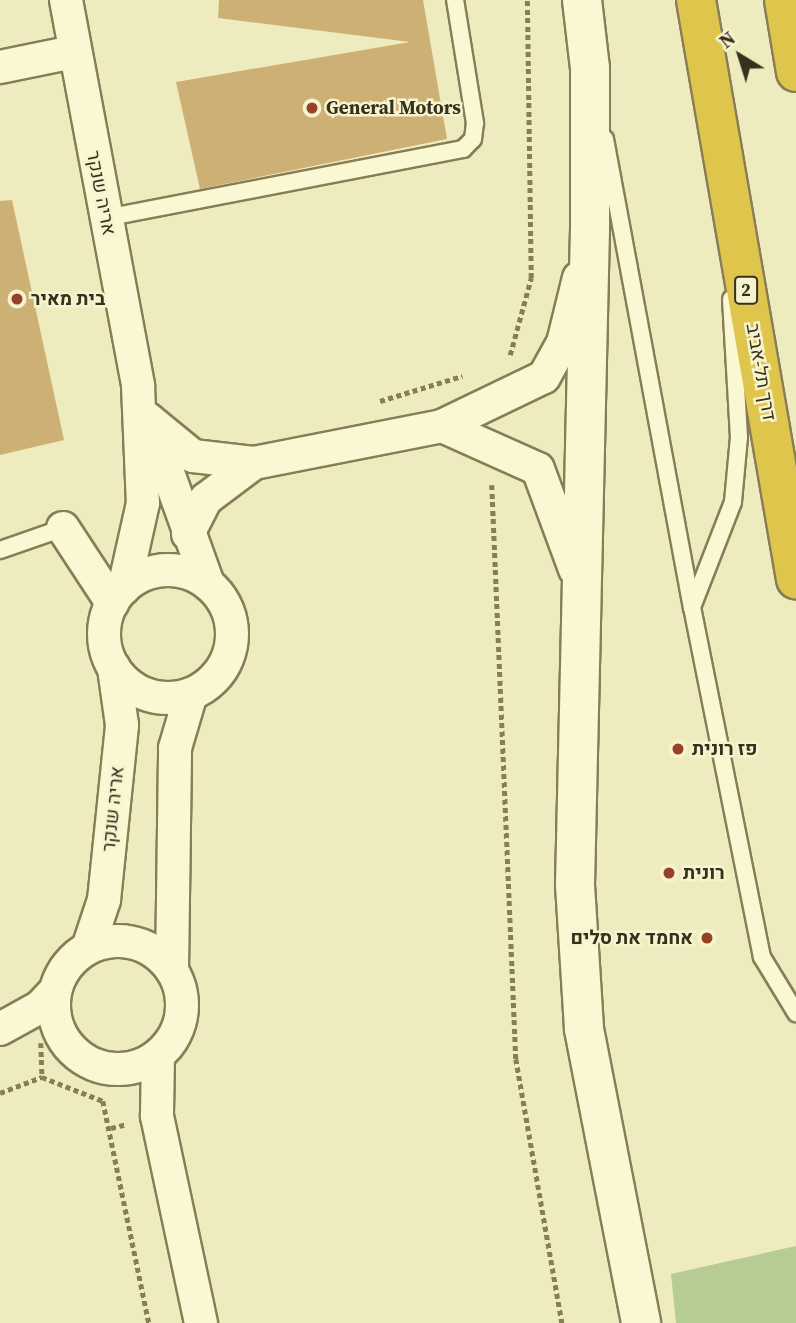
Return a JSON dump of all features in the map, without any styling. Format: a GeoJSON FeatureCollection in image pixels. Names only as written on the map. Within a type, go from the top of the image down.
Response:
{"type":"FeatureCollection","features":[{"type":"Feature","properties":{"kind":"highway","name":"דרך תל-אביב"},"geometry":{"type":"LineString","coordinates":[[696,0],[796,579]]}},
{"type":"Feature","properties":{"kind":"highway"},"geometry":{"type":"LineString","coordinates":[[784,0],[796,72]]}},
{"type":"Feature","properties":{"kind":"main road"},"geometry":{"type":"LineString","coordinates":[[582,0],[590,68],[590,229],[575,885],[584,1029],[641,1323]]}},
{"type":"Feature","properties":{"kind":"street","name":"אריה שנקר"},"geometry":{"type":"LineString","coordinates":[[66,0],[73,52],[138,386],[188,534],[208,584]]}},
{"type":"Feature","properties":{"kind":"street"},"geometry":{"type":"LineString","coordinates":[[0,67],[73,52]]}},
{"type":"Feature","properties":{"kind":"street"},"geometry":{"type":"LineString","coordinates":[[148,419],[193,456],[254,463],[442,426],[502,400],[544,377],[564,343],[590,229]]}},
{"type":"Feature","properties":{"kind":"street","name":"אריה שנקר"},"geometry":{"type":"LineString","coordinates":[[118,595],[143,503],[138,386]]}},
{"type":"Feature","properties":{"kind":"street"},"geometry":{"type":"LineString","coordinates":[[442,426],[538,469],[565,529],[581,591]]}},
{"type":"Feature","properties":{"kind":"street"},"geometry":{"type":"LineString","coordinates":[[188,534],[206,499],[254,463]]}},
{"type":"Feature","properties":{"kind":"street"},"geometry":{"type":"LineString","coordinates":[[63,528],[118,595]]}},
{"type":"Feature","properties":{"kind":"street"},"geometry":{"type":"LineString","coordinates":[[191,694],[147,694],[114,668],[104,636],[118,595],[156,570],[193,575],[208,584],[222,598],[233,634],[221,670],[191,694],[175,748],[172,970],[182,1006],[179,1025],[158,1056],[157,1116],[201,1323]]}},
{"type":"Feature","properties":{"kind":"street","name":"אריה שנקר"},"geometry":{"type":"LineString","coordinates":[[88,948],[104,900],[122,725],[114,668]]}},
{"type":"Feature","properties":{"kind":"street"},"geometry":{"type":"LineString","coordinates":[[0,1029],[40,1007],[55,990],[73,960],[88,948],[134,944],[172,970]]}},
{"type":"Feature","properties":{"kind":"street"},"geometry":{"type":"LineString","coordinates":[[55,990],[60,1032],[89,1063],[122,1069],[158,1056]]}},
{"type":"Feature","properties":{"kind":"lane"},"geometry":{"type":"LineString","coordinates":[[105,218],[463,149],[473,139],[475,123],[455,0]]}},
{"type":"Feature","properties":{"kind":"lane"},"geometry":{"type":"LineString","coordinates":[[590,68],[692,607],[762,957],[796,1013]]}},
{"type":"Feature","properties":{"kind":"lane"},"geometry":{"type":"LineString","coordinates":[[692,607],[733,502],[738,437],[722,146]]}},
{"type":"Feature","properties":{"kind":"lane"},"geometry":{"type":"LineString","coordinates":[[0,550],[63,528]]}},
{"type":"Feature","properties":{"kind":"path"},"geometry":{"type":"LineString","coordinates":[[502,400],[510,355],[531,278],[527,0]]}},
{"type":"Feature","properties":{"kind":"path"},"geometry":{"type":"LineString","coordinates":[[499,360],[510,355]]}},
{"type":"Feature","properties":{"kind":"path"},"geometry":{"type":"LineString","coordinates":[[364,405],[430,390],[476,370]]}},
{"type":"Feature","properties":{"kind":"path"},"geometry":{"type":"LineString","coordinates":[[496,450],[489,516],[516,1059],[562,1323]]}},
{"type":"Feature","properties":{"kind":"path"},"geometry":{"type":"LineString","coordinates":[[0,1093],[42,1077],[103,1101],[149,1323]]}},
{"type":"Feature","properties":{"kind":"green space"},"geometry":{"type":"Polygon","coordinates":[[[796,1246],[796,1323],[676,1323],[671,1274],[796,1246]]]}},
{"type":"Feature","properties":{"kind":"building","name":"General Motors"},"geometry":{"type":"Polygon","coordinates":[[[219,0],[423,0],[447,139],[200,189],[176,82],[410,42],[218,18],[219,0]]]}},
{"type":"Feature","properties":{"kind":"building","name":"בית מאיר"},"geometry":{"type":"Polygon","coordinates":[[[12,200],[64,440],[0,455],[0,201],[12,200]]]}},
{"type":"Feature","properties":{"kind":"place","name":"General Motors"},"geometry":{"type":"Point","coordinates":[312,108]}},
{"type":"Feature","properties":{"kind":"place","name":"בית מאיר"},"geometry":{"type":"Point","coordinates":[17,299]}},
{"type":"Feature","properties":{"kind":"place","name":"פז רונית"},"geometry":{"type":"Point","coordinates":[678,749]}},
{"type":"Feature","properties":{"kind":"place","name":"רונית"},"geometry":{"type":"Point","coordinates":[669,873]}},
{"type":"Feature","properties":{"kind":"place","name":"אחמד את סלים"},"geometry":{"type":"Point","coordinates":[707,938]}}]}
